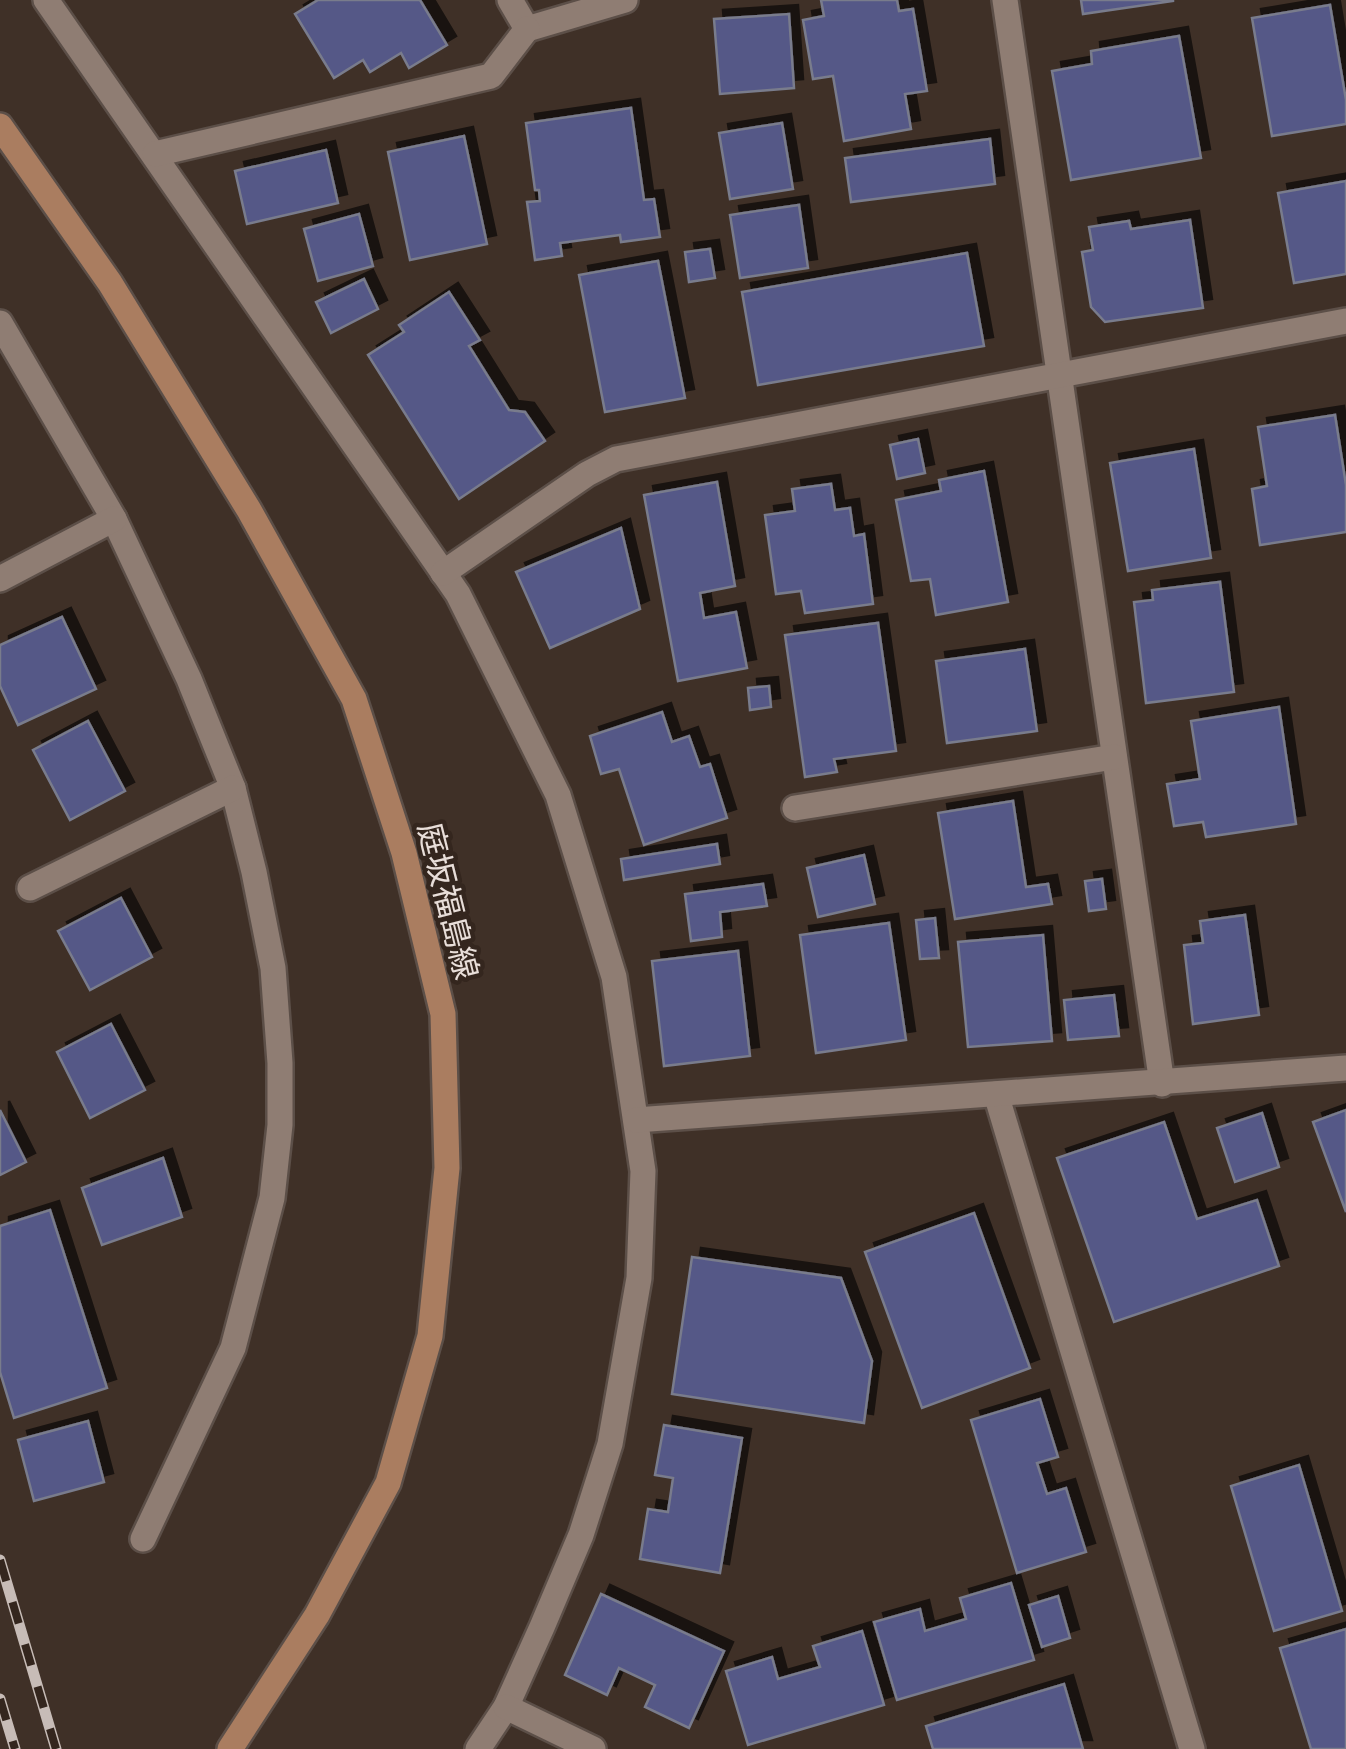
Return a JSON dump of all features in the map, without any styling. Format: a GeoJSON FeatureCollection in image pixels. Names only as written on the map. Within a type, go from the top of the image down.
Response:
{"type":"FeatureCollection","features":[{"type":"Feature","properties":{"kind":"main road","name":"庭坂福島線"},"geometry":{"type":"LineString","coordinates":[[0,126],[110,283],[249,510],[354,699],[404,853],[443,1014],[447,1168],[430,1336],[388,1483],[317,1615],[230,1749]]}},
{"type":"Feature","properties":{"kind":"street"},"geometry":{"type":"LineString","coordinates":[[46,0],[458,594],[558,795],[614,977],[643,1172],[639,1278],[610,1444],[581,1535],[506,1707],[478,1749]]}},
{"type":"Feature","properties":{"kind":"street"},"geometry":{"type":"LineString","coordinates":[[510,0],[527,29]]}},
{"type":"Feature","properties":{"kind":"street"},"geometry":{"type":"LineString","coordinates":[[155,154],[490,76],[527,29],[625,0]]}},
{"type":"Feature","properties":{"kind":"street"},"geometry":{"type":"LineString","coordinates":[[1005,0],[1162,1084]]}},
{"type":"Feature","properties":{"kind":"street"},"geometry":{"type":"LineString","coordinates":[[443,573],[587,474],[616,459],[1346,321]]}},
{"type":"Feature","properties":{"kind":"street"},"geometry":{"type":"LineString","coordinates":[[0,324],[114,519],[189,679],[233,788],[273,968],[280,1125],[272,1198],[233,1348],[143,1539]]}},
{"type":"Feature","properties":{"kind":"street"},"geometry":{"type":"LineString","coordinates":[[0,579],[114,519]]}},
{"type":"Feature","properties":{"kind":"street"},"geometry":{"type":"LineString","coordinates":[[796,808],[1114,757]]}},
{"type":"Feature","properties":{"kind":"street"},"geometry":{"type":"LineString","coordinates":[[30,888],[233,788]]}},
{"type":"Feature","properties":{"kind":"street"},"geometry":{"type":"LineString","coordinates":[[636,1120],[1346,1068]]}},
{"type":"Feature","properties":{"kind":"street"},"geometry":{"type":"LineString","coordinates":[[996,1094],[1192,1749]]}},
{"type":"Feature","properties":{"kind":"street"},"geometry":{"type":"LineString","coordinates":[[506,1707],[593,1749]]}},
{"type":"Feature","properties":{"kind":"building"},"geometry":{"type":"Polygon","coordinates":[[[318,0],[420,0],[447,45],[409,68],[401,53],[370,72],[363,60],[334,78],[295,14],[318,0]]]}},
{"type":"Feature","properties":{"kind":"building"},"geometry":{"type":"Polygon","coordinates":[[[821,0],[897,0],[899,11],[913,9],[927,91],[905,94],[911,129],[844,141],[833,76],[813,79],[803,20],[824,16],[821,0]]]}},
{"type":"Feature","properties":{"kind":"building"},"geometry":{"type":"Polygon","coordinates":[[[1081,0],[1173,0],[1173,1],[1083,14],[1081,0]]]}},
{"type":"Feature","properties":{"kind":"building"},"geometry":{"type":"Polygon","coordinates":[[[1330,5],[1346,100],[1346,124],[1272,136],[1252,18],[1330,5]]]}},
{"type":"Feature","properties":{"kind":"building"},"geometry":{"type":"Polygon","coordinates":[[[789,14],[794,88],[720,94],[714,19],[789,14]]]}},
{"type":"Feature","properties":{"kind":"building"},"geometry":{"type":"Polygon","coordinates":[[[1179,36],[1201,158],[1071,180],[1052,71],[1092,64],[1091,51],[1179,36]]]}},
{"type":"Feature","properties":{"kind":"building"},"geometry":{"type":"Polygon","coordinates":[[[631,108],[644,200],[654,199],[660,237],[621,242],[620,235],[560,243],[562,256],[535,260],[527,202],[540,201],[526,123],[631,108]]]}},
{"type":"Feature","properties":{"kind":"building"},"geometry":{"type":"Polygon","coordinates":[[[782,123],[793,189],[730,199],[719,133],[782,123]]]}},
{"type":"Feature","properties":{"kind":"building"},"geometry":{"type":"Polygon","coordinates":[[[464,136],[487,244],[410,260],[388,152],[464,136]]]}},
{"type":"Feature","properties":{"kind":"building"},"geometry":{"type":"Polygon","coordinates":[[[990,139],[995,184],[851,202],[845,158],[990,139]]]}},
{"type":"Feature","properties":{"kind":"building"},"geometry":{"type":"Polygon","coordinates":[[[326,150],[338,203],[247,224],[235,171],[326,150]]]}},
{"type":"Feature","properties":{"kind":"building"},"geometry":{"type":"Polygon","coordinates":[[[1346,181],[1346,274],[1294,283],[1278,193],[1346,181]]]}},
{"type":"Feature","properties":{"kind":"building"},"geometry":{"type":"Polygon","coordinates":[[[799,205],[808,268],[740,278],[730,215],[799,205]]]}},
{"type":"Feature","properties":{"kind":"building"},"geometry":{"type":"Polygon","coordinates":[[[359,214],[373,266],[318,281],[304,229],[359,214]]]}},
{"type":"Feature","properties":{"kind":"building"},"geometry":{"type":"Polygon","coordinates":[[[1190,220],[1203,308],[1105,322],[1091,307],[1082,252],[1093,250],[1089,227],[1129,221],[1131,229],[1190,220]]]}},
{"type":"Feature","properties":{"kind":"building"},"geometry":{"type":"Polygon","coordinates":[[[710,249],[715,278],[689,282],[685,252],[710,249]]]}},
{"type":"Feature","properties":{"kind":"building"},"geometry":{"type":"Polygon","coordinates":[[[967,253],[984,346],[758,385],[742,292],[967,253]]]}},
{"type":"Feature","properties":{"kind":"building"},"geometry":{"type":"Polygon","coordinates":[[[658,261],[685,398],[605,412],[579,275],[658,261]]]}},
{"type":"Feature","properties":{"kind":"building"},"geometry":{"type":"Polygon","coordinates":[[[364,279],[378,309],[331,333],[316,302],[364,279]]]}},
{"type":"Feature","properties":{"kind":"building"},"geometry":{"type":"Polygon","coordinates":[[[449,292],[480,340],[469,346],[509,410],[525,412],[545,441],[459,499],[368,355],[404,332],[399,325],[449,292]]]}},
{"type":"Feature","properties":{"kind":"building"},"geometry":{"type":"Polygon","coordinates":[[[1335,415],[1346,485],[1346,532],[1260,545],[1252,489],[1267,486],[1258,427],[1335,415]]]}},
{"type":"Feature","properties":{"kind":"building"},"geometry":{"type":"Polygon","coordinates":[[[918,439],[925,473],[897,479],[890,445],[918,439]]]}},
{"type":"Feature","properties":{"kind":"building"},"geometry":{"type":"Polygon","coordinates":[[[1194,449],[1211,558],[1128,571],[1110,463],[1194,449]]]}},
{"type":"Feature","properties":{"kind":"building"},"geometry":{"type":"Polygon","coordinates":[[[984,471],[1008,602],[936,615],[930,579],[911,581],[896,500],[941,491],[939,480],[984,471]]]}},
{"type":"Feature","properties":{"kind":"building"},"geometry":{"type":"Polygon","coordinates":[[[717,482],[735,586],[700,593],[704,618],[736,612],[747,668],[678,681],[644,495],[717,482]]]}},
{"type":"Feature","properties":{"kind":"building"},"geometry":{"type":"Polygon","coordinates":[[[831,484],[835,510],[850,508],[854,536],[864,534],[873,604],[805,613],[801,591],[776,594],[765,515],[795,511],[792,489],[831,484]]]}},
{"type":"Feature","properties":{"kind":"building"},"geometry":{"type":"Polygon","coordinates":[[[621,528],[640,609],[550,648],[516,572],[621,528]]]}},
{"type":"Feature","properties":{"kind":"building"},"geometry":{"type":"Polygon","coordinates":[[[1220,582],[1234,692],[1146,703],[1134,602],[1153,600],[1152,590],[1220,582]]]}},
{"type":"Feature","properties":{"kind":"building"},"geometry":{"type":"Polygon","coordinates":[[[62,617],[96,689],[18,725],[0,686],[0,645],[62,617]]]}},
{"type":"Feature","properties":{"kind":"building"},"geometry":{"type":"Polygon","coordinates":[[[878,623],[896,751],[834,759],[837,772],[805,777],[785,635],[878,623]]]}},
{"type":"Feature","properties":{"kind":"building"},"geometry":{"type":"Polygon","coordinates":[[[1025,649],[1037,731],[947,743],[936,661],[1025,649]]]}},
{"type":"Feature","properties":{"kind":"building"},"geometry":{"type":"Polygon","coordinates":[[[769,686],[771,707],[750,710],[748,688],[769,686]]]}},
{"type":"Feature","properties":{"kind":"building"},"geometry":{"type":"Polygon","coordinates":[[[1279,707],[1296,824],[1206,837],[1203,822],[1174,826],[1167,784],[1200,779],[1191,721],[1279,707]]]}},
{"type":"Feature","properties":{"kind":"building"},"geometry":{"type":"Polygon","coordinates":[[[662,712],[672,742],[689,736],[700,767],[710,764],[727,818],[644,845],[619,769],[601,774],[590,736],[662,712]]]}},
{"type":"Feature","properties":{"kind":"building"},"geometry":{"type":"Polygon","coordinates":[[[88,721],[125,791],[70,820],[33,750],[88,721]]]}},
{"type":"Feature","properties":{"kind":"building"},"geometry":{"type":"Polygon","coordinates":[[[1013,801],[1026,887],[1048,884],[1052,904],[955,919],[938,813],[1013,801]]]}},
{"type":"Feature","properties":{"kind":"building"},"geometry":{"type":"Polygon","coordinates":[[[717,844],[720,864],[624,880],[621,859],[717,844]]]}},
{"type":"Feature","properties":{"kind":"building"},"geometry":{"type":"Polygon","coordinates":[[[864,855],[875,904],[818,917],[807,868],[864,855]]]}},
{"type":"Feature","properties":{"kind":"building"},"geometry":{"type":"Polygon","coordinates":[[[1102,879],[1106,909],[1089,911],[1085,881],[1102,879]]]}},
{"type":"Feature","properties":{"kind":"building"},"geometry":{"type":"Polygon","coordinates":[[[763,884],[767,906],[720,912],[722,937],[691,941],[685,894],[763,884]]]}},
{"type":"Feature","properties":{"kind":"building"},"geometry":{"type":"Polygon","coordinates":[[[121,898],[152,957],[90,990],[58,931],[121,898]]]}},
{"type":"Feature","properties":{"kind":"building"},"geometry":{"type":"Polygon","coordinates":[[[1245,915],[1259,1015],[1193,1024],[1184,945],[1203,943],[1200,921],[1245,915]]]}},
{"type":"Feature","properties":{"kind":"building"},"geometry":{"type":"Polygon","coordinates":[[[935,918],[939,958],[920,959],[916,920],[935,918]]]}},
{"type":"Feature","properties":{"kind":"building"},"geometry":{"type":"Polygon","coordinates":[[[889,923],[906,1040],[816,1053],[800,935],[889,923]]]}},
{"type":"Feature","properties":{"kind":"building"},"geometry":{"type":"Polygon","coordinates":[[[1043,935],[1052,1041],[968,1047],[958,942],[1043,935]]]}},
{"type":"Feature","properties":{"kind":"building"},"geometry":{"type":"Polygon","coordinates":[[[738,951],[750,1056],[664,1066],[652,961],[738,951]]]}},
{"type":"Feature","properties":{"kind":"building"},"geometry":{"type":"Polygon","coordinates":[[[1114,995],[1119,1036],[1068,1040],[1064,1000],[1114,995]]]}},
{"type":"Feature","properties":{"kind":"building"},"geometry":{"type":"Polygon","coordinates":[[[111,1024],[145,1090],[90,1118],[57,1052],[111,1024]]]}},
{"type":"Feature","properties":{"kind":"building"},"geometry":{"type":"Polygon","coordinates":[[[0,1110],[26,1162],[0,1175],[0,1110]]]}},
{"type":"Feature","properties":{"kind":"building"},"geometry":{"type":"Polygon","coordinates":[[[1346,1110],[1346,1212],[1313,1122],[1346,1110]]]}},
{"type":"Feature","properties":{"kind":"building"},"geometry":{"type":"Polygon","coordinates":[[[1262,1113],[1279,1167],[1235,1182],[1217,1128],[1262,1113]]]}},
{"type":"Feature","properties":{"kind":"building"},"geometry":{"type":"Polygon","coordinates":[[[1164,1122],[1197,1219],[1257,1200],[1279,1266],[1114,1322],[1057,1158],[1164,1122]]]}},
{"type":"Feature","properties":{"kind":"building"},"geometry":{"type":"Polygon","coordinates":[[[163,1158],[182,1217],[102,1245],[82,1188],[163,1158]]]}},
{"type":"Feature","properties":{"kind":"building"},"geometry":{"type":"Polygon","coordinates":[[[50,1210],[107,1388],[14,1418],[0,1372],[0,1226],[50,1210]]]}},
{"type":"Feature","properties":{"kind":"building"},"geometry":{"type":"Polygon","coordinates":[[[974,1213],[1030,1368],[922,1408],[865,1252],[974,1213]]]}},
{"type":"Feature","properties":{"kind":"building"},"geometry":{"type":"Polygon","coordinates":[[[692,1257],[841,1278],[872,1361],[864,1423],[672,1394],[692,1257]]]}},
{"type":"Feature","properties":{"kind":"building"},"geometry":{"type":"Polygon","coordinates":[[[1040,1399],[1058,1457],[1037,1463],[1047,1494],[1066,1488],[1086,1552],[1017,1573],[971,1420],[1040,1399]]]}},
{"type":"Feature","properties":{"kind":"building"},"geometry":{"type":"Polygon","coordinates":[[[88,1421],[104,1482],[34,1501],[18,1440],[88,1421]]]}},
{"type":"Feature","properties":{"kind":"building"},"geometry":{"type":"Polygon","coordinates":[[[664,1425],[742,1438],[720,1573],[640,1559],[648,1509],[668,1512],[673,1478],[655,1475],[664,1425]]]}},
{"type":"Feature","properties":{"kind":"building"},"geometry":{"type":"Polygon","coordinates":[[[1299,1465],[1342,1611],[1274,1631],[1231,1486],[1299,1465]]]}},
{"type":"Feature","properties":{"kind":"building"},"geometry":{"type":"Polygon","coordinates":[[[1011,1583],[1034,1660],[897,1700],[874,1622],[920,1609],[925,1631],[966,1619],[960,1598],[1011,1583]]]}},
{"type":"Feature","properties":{"kind":"building"},"geometry":{"type":"Polygon","coordinates":[[[601,1594],[724,1651],[689,1728],[645,1707],[655,1685],[619,1668],[607,1695],[565,1675],[601,1594]]]}},
{"type":"Feature","properties":{"kind":"building"},"geometry":{"type":"Polygon","coordinates":[[[1058,1596],[1070,1638],[1042,1647],[1029,1605],[1058,1596]]]}},
{"type":"Feature","properties":{"kind":"building"},"geometry":{"type":"Polygon","coordinates":[[[1346,1629],[1346,1749],[1311,1749],[1280,1648],[1346,1629]]]}},
{"type":"Feature","properties":{"kind":"building"},"geometry":{"type":"Polygon","coordinates":[[[862,1631],[884,1705],[748,1745],[726,1671],[772,1657],[778,1679],[820,1667],[813,1646],[862,1631]]]}},
{"type":"Feature","properties":{"kind":"building"},"geometry":{"type":"Polygon","coordinates":[[[1064,1684],[1083,1749],[933,1749],[926,1726],[1064,1684]]]}},
{"type":"Feature","properties":{"kind":"railway"},"geometry":{"type":"LineString","coordinates":[[0,1560],[56,1749]]}},
{"type":"Feature","properties":{"kind":"railway"},"geometry":{"type":"LineString","coordinates":[[0,1699],[15,1749]]}}]}
